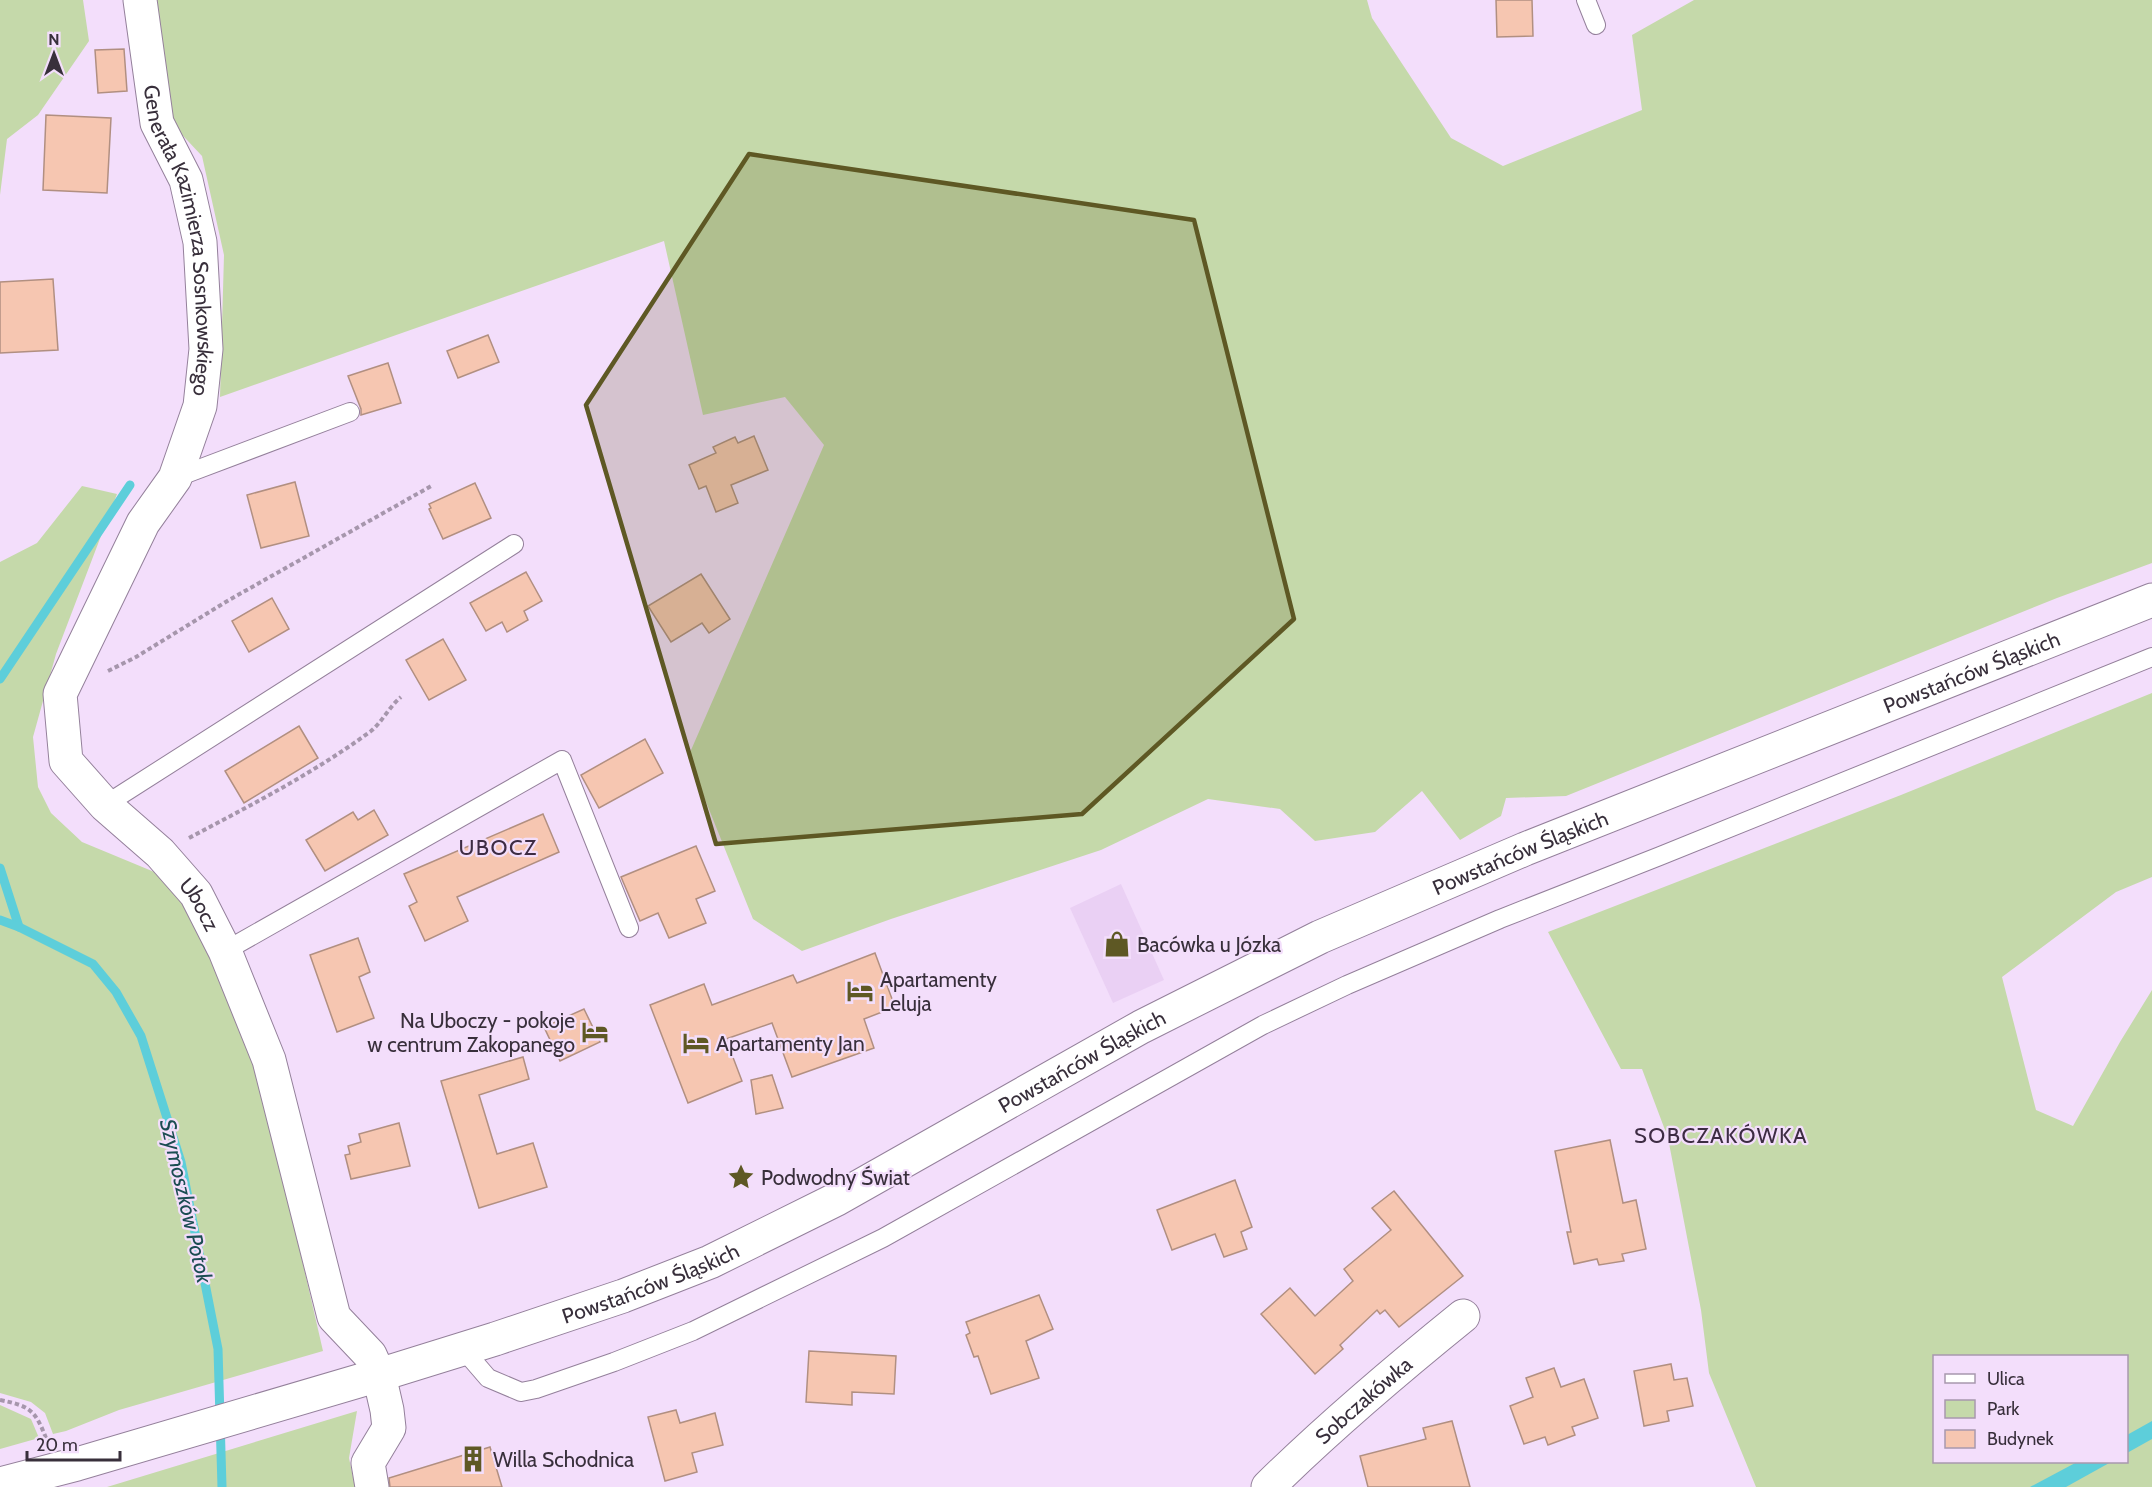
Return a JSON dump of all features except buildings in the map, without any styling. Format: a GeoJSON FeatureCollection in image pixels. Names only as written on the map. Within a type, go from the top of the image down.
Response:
{"type":"FeatureCollection","features":[{"type":"Feature","properties":{"kind":"street","name":"Generała Kazimierza Sosnkowskiego"},"geometry":{"type":"LineString","coordinates":[[140,0],[157,123],[186,180],[200,242],[206,349],[200,406],[175,478]]}},
{"type":"Feature","properties":{"kind":"street"},"geometry":{"type":"LineString","coordinates":[[60,694],[143,523],[175,478]]}},
{"type":"Feature","properties":{"kind":"street","name":"Powstańców Śląskich"},"geometry":{"type":"LineString","coordinates":[[0,1485],[463,1349],[623,1296],[710,1262],[837,1199],[1141,1027],[1320,937],[1525,849],[2152,600]]}},
{"type":"Feature","properties":{"kind":"street","name":"Ubocz"},"geometry":{"type":"LineString","coordinates":[[60,694],[66,761],[105,805],[160,853],[196,894],[225,951],[269,1059],[334,1317],[370,1355],[379,1375]]}},
{"type":"Feature","properties":{"kind":"street","name":"Sobczakówka"},"geometry":{"type":"LineString","coordinates":[[1268,1487],[1382,1381],[1463,1317]]}},
{"type":"Feature","properties":{"kind":"street"},"geometry":{"type":"LineString","coordinates":[[372,1487],[368,1463],[389,1428],[379,1375]]}},
{"type":"Feature","properties":{"kind":"lane"},"geometry":{"type":"LineString","coordinates":[[1586,0],[1596,25]]}},
{"type":"Feature","properties":{"kind":"lane"},"geometry":{"type":"LineString","coordinates":[[175,478],[350,412]]}},
{"type":"Feature","properties":{"kind":"lane"},"geometry":{"type":"LineString","coordinates":[[105,805],[514,544]]}},
{"type":"Feature","properties":{"kind":"lane"},"geometry":{"type":"LineString","coordinates":[[463,1349],[488,1378],[521,1392],[614,1362],[693,1331],[883,1238],[1263,1025],[1347,985],[1500,919],[2152,657]]}},
{"type":"Feature","properties":{"kind":"lane"},"geometry":{"type":"LineString","coordinates":[[225,951],[562,760],[629,928]]}},
{"type":"Feature","properties":{"kind":"path"},"geometry":{"type":"LineString","coordinates":[[60,694],[136,657],[239,595],[433,485]]}},
{"type":"Feature","properties":{"kind":"path"},"geometry":{"type":"LineString","coordinates":[[160,853],[298,780],[373,729],[390,706],[401,697]]}},
{"type":"Feature","properties":{"kind":"path"},"geometry":{"type":"LineString","coordinates":[[0,1400],[16,1404],[38,1417],[46,1437]]}},
{"type":"Feature","properties":{"kind":"highlighted area"},"geometry":{"type":"Polygon","coordinates":[[[749,154],[1194,220],[1294,619],[1082,814],[716,844],[586,405],[749,154]]]}},
{"type":"Feature","properties":{"kind":"shaded area","name":"Bacówka u Józka"},"geometry":{"type":"Polygon","coordinates":[[[1121,884],[1164,980],[1113,1003],[1070,908],[1121,884]]]}},
{"type":"Feature","properties":{"kind":"green space"},"geometry":{"type":"Polygon","coordinates":[[[0,0],[83,0],[89,41],[38,115],[7,139],[0,195],[0,0]]]}},
{"type":"Feature","properties":{"kind":"green space"},"geometry":{"type":"Polygon","coordinates":[[[154,0],[1367,0],[1372,18],[1451,138],[1503,166],[1642,110],[1632,35],[1694,0],[2152,0],[2152,563],[2057,598],[1566,796],[1506,798],[1501,816],[1460,840],[1422,791],[1375,832],[1315,841],[1280,809],[1208,799],[1101,850],[891,919],[802,951],[753,919],[688,757],[824,445],[785,397],[703,415],[664,241],[220,397],[224,255],[202,156],[171,123],[154,0]]]}},
{"type":"Feature","properties":{"kind":"green space"},"geometry":{"type":"Polygon","coordinates":[[[82,486],[117,494],[56,654],[33,737],[38,787],[51,813],[82,842],[164,876],[229,942],[323,1351],[119,1410],[53,1434],[45,1413],[31,1402],[0,1393],[0,562],[37,543],[82,486]]]}},
{"type":"Feature","properties":{"kind":"green space"},"geometry":{"type":"Polygon","coordinates":[[[2152,693],[2152,877],[2116,892],[2002,977],[2036,1110],[2073,1126],[2152,990],[2152,1487],[1756,1487],[1709,1373],[1701,1310],[1668,1138],[1642,1069],[1621,1069],[1548,932],[1901,795],[2152,693]]]}},
{"type":"Feature","properties":{"kind":"green space"},"geometry":{"type":"Polygon","coordinates":[[[0,1405],[31,1419],[39,1438],[0,1449],[0,1405]]]}},
{"type":"Feature","properties":{"kind":"green space"},"geometry":{"type":"Polygon","coordinates":[[[357,1411],[349,1458],[355,1487],[107,1487],[357,1411]]]}},
{"type":"Feature","properties":{"kind":"water"},"geometry":{"type":"Polygon","coordinates":[[[2152,1421],[2152,1439],[2128,1452],[2128,1434],[2152,1421]]]}},
{"type":"Feature","properties":{"kind":"water"},"geometry":{"type":"Polygon","coordinates":[[[2075,1463],[2109,1463],[2066,1487],[2030,1487],[2075,1463]]]}},
{"type":"Feature","properties":{"kind":"waterway"},"geometry":{"type":"LineString","coordinates":[[0,679],[130,485]]}},
{"type":"Feature","properties":{"kind":"waterway"},"geometry":{"type":"LineString","coordinates":[[0,868],[19,927]]}},
{"type":"Feature","properties":{"kind":"waterway","name":"Szymoszków Potok"},"geometry":{"type":"LineString","coordinates":[[0,920],[93,964],[116,992],[141,1036],[181,1162],[218,1349],[222,1487]]}},
{"type":"Feature","properties":{"kind":"place","name":"Bacówka u Józka"},"geometry":{"type":"Point","coordinates":[1117,944]}},
{"type":"Feature","properties":{"kind":"place","name":"Apartamenty Leluja"},"geometry":{"type":"Point","coordinates":[860,991]}},
{"type":"Feature","properties":{"kind":"place","name":"Na Uboczy - pokoje w centrum Zakopanego"},"geometry":{"type":"Point","coordinates":[595,1032]}},
{"type":"Feature","properties":{"kind":"place","name":"Apartamenty Jan"},"geometry":{"type":"Point","coordinates":[696,1043]}},
{"type":"Feature","properties":{"kind":"place","name":"Podwodny Świat"},"geometry":{"type":"Point","coordinates":[741,1177]}},
{"type":"Feature","properties":{"kind":"place","name":"Willa Schodnica"},"geometry":{"type":"Point","coordinates":[473,1459]}},
{"type":"Feature","properties":{"kind":"district","name":"UBOCZ"},"geometry":{"type":"Point","coordinates":[498,847]}},
{"type":"Feature","properties":{"kind":"district","name":"SOBCZAKÓWKA"},"geometry":{"type":"Point","coordinates":[1721,1135]}}]}
